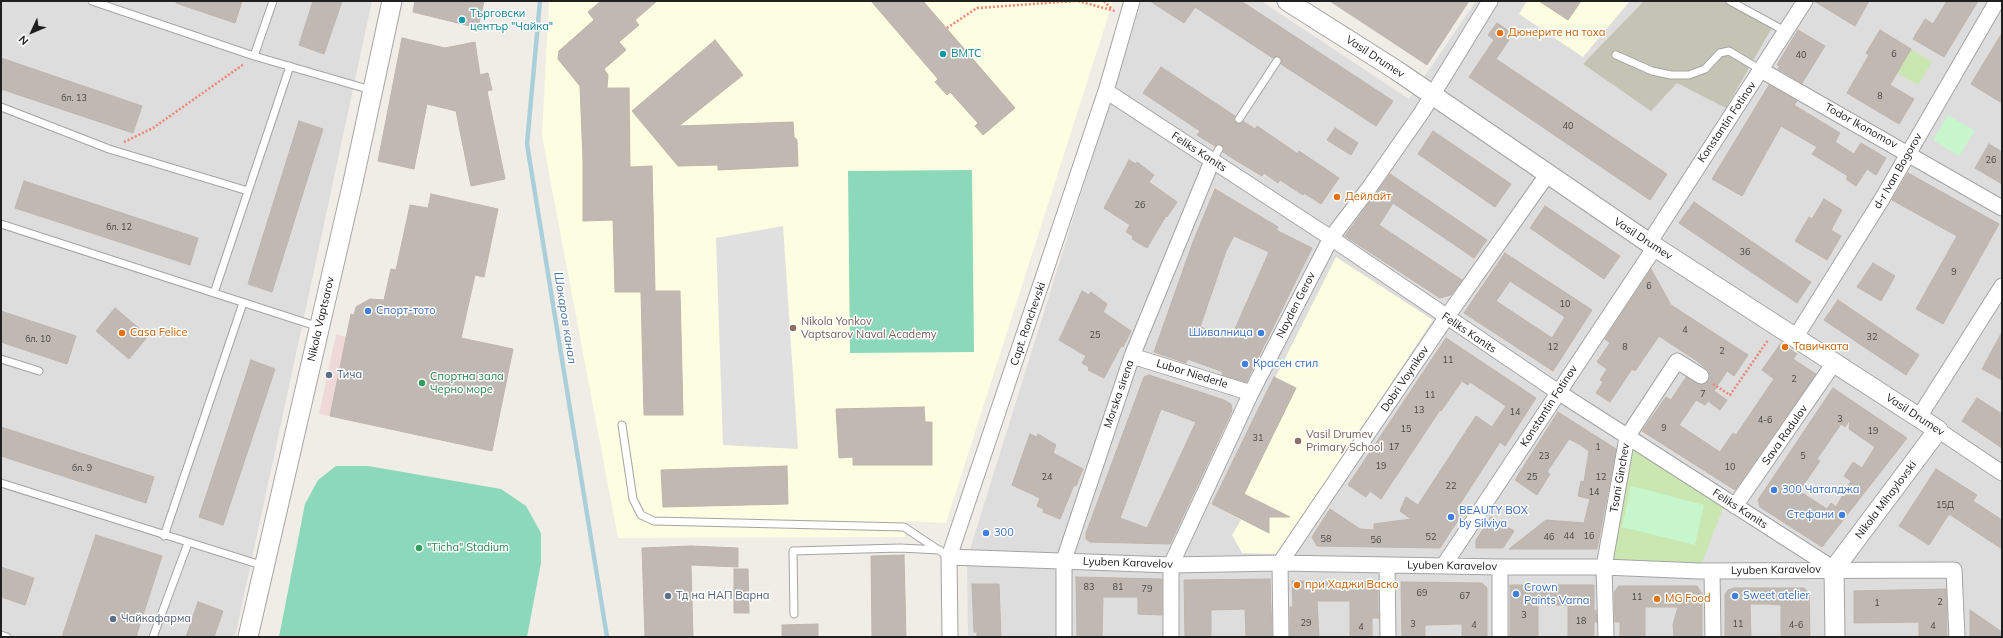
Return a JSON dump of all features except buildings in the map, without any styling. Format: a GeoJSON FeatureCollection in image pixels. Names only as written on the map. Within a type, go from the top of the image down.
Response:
{"type":"FeatureCollection","features":[{"type":"Feature","properties":{"kind":"street","name":"Nikola Vaptsarov"},"geometry":{"type":"LineString","coordinates":[[248,637],[266,567],[392,1]]}},
{"type":"Feature","properties":{"kind":"street","name":"Capt. Ronchevski"},"geometry":{"type":"LineString","coordinates":[[950,637],[945,553],[1106,91],[1132,1]]}},
{"type":"Feature","properties":{"kind":"street","name":"Vasil Drumev"},"geometry":{"type":"LineString","coordinates":[[1287,1],[1432,96],[1652,245],[1919,417],[2002,473]]}},
{"type":"Feature","properties":{"kind":"street","name":"Nayden Gerov"},"geometry":{"type":"LineString","coordinates":[[1171,637],[1171,565],[1251,393],[1331,238],[1369,188],[1432,96],[1490,1]]}},
{"type":"Feature","properties":{"kind":"street","name":"Konstantin Fotinov"},"geometry":{"type":"LineString","coordinates":[[1444,565],[1558,392],[1652,245],[1700,162],[1762,70],[1805,1]]}},
{"type":"Feature","properties":{"kind":"street","name":"d-r Ivan Bogorov"},"geometry":{"type":"LineString","coordinates":[[1795,338],[1882,200],[1997,1]]}},
{"type":"Feature","properties":{"kind":"street","name":"Todor Ikonomov"},"geometry":{"type":"LineString","coordinates":[[1762,70],[2002,208]]}},
{"type":"Feature","properties":{"kind":"street","name":"Feliks Kanits"},"geometry":{"type":"LineString","coordinates":[[1106,91],[1216,155],[1331,238],[1446,318],[1834,570]]}},
{"type":"Feature","properties":{"kind":"street","name":"Morska sirena"},"geometry":{"type":"LineString","coordinates":[[1064,637],[1064,560],[1132,356],[1216,155]]}},
{"type":"Feature","properties":{"kind":"street","name":"Dobri Voynikov"},"geometry":{"type":"LineString","coordinates":[[1280,563],[1446,318],[1547,174]]}},
{"type":"Feature","properties":{"kind":"street"},"geometry":{"type":"LineString","coordinates":[[1919,417],[2002,286]]}},
{"type":"Feature","properties":{"kind":"street","name":"Lubor Niederle"},"geometry":{"type":"LineString","coordinates":[[1132,356],[1251,393]]}},
{"type":"Feature","properties":{"kind":"street","name":"Tsani Ginchev"},"geometry":{"type":"LineString","coordinates":[[1606,637],[1604,566],[1627,436],[1677,361],[1701,376]]}},
{"type":"Feature","properties":{"kind":"street","name":"Sava Radulov"},"geometry":{"type":"LineString","coordinates":[[1735,506],[1834,363]]}},
{"type":"Feature","properties":{"kind":"street","name":"Nikola Mihaylovski"},"geometry":{"type":"LineString","coordinates":[[1834,570],[1938,430]]}},
{"type":"Feature","properties":{"kind":"street","name":"Lyuben Karavelov"},"geometry":{"type":"LineString","coordinates":[[945,553],[1171,565],[1280,563],[1444,565],[1500,568],[1604,566],[1712,571],[1954,570],[1958,637]]}},
{"type":"Feature","properties":{"kind":"street"},"geometry":{"type":"LineString","coordinates":[[1280,563],[1281,637]]}},
{"type":"Feature","properties":{"kind":"street"},"geometry":{"type":"LineString","coordinates":[[1387,565],[1388,637]]}},
{"type":"Feature","properties":{"kind":"street"},"geometry":{"type":"LineString","coordinates":[[1500,568],[1500,637]]}},
{"type":"Feature","properties":{"kind":"street"},"geometry":{"type":"LineString","coordinates":[[1834,570],[1835,637]]}},
{"type":"Feature","properties":{"kind":"street"},"geometry":{"type":"LineString","coordinates":[[1712,571],[1713,637]]}},
{"type":"Feature","properties":{"kind":"lane"},"geometry":{"type":"LineString","coordinates":[[92,1],[254,56],[372,90]]}},
{"type":"Feature","properties":{"kind":"lane"},"geometry":{"type":"LineString","coordinates":[[254,56],[274,1]]}},
{"type":"Feature","properties":{"kind":"lane"},"geometry":{"type":"LineString","coordinates":[[1730,1],[1785,31]]}},
{"type":"Feature","properties":{"kind":"lane"},"geometry":{"type":"LineString","coordinates":[[1616,55],[1652,71],[1671,76],[1689,75],[1705,69],[1720,53],[1729,51],[1762,70]]}},
{"type":"Feature","properties":{"kind":"lane"},"geometry":{"type":"LineString","coordinates":[[1239,118],[1277,61]]}},
{"type":"Feature","properties":{"kind":"lane"},"geometry":{"type":"LineString","coordinates":[[214,293],[290,66]]}},
{"type":"Feature","properties":{"kind":"lane"},"geometry":{"type":"LineString","coordinates":[[1,107],[109,149],[248,191]]}},
{"type":"Feature","properties":{"kind":"lane"},"geometry":{"type":"LineString","coordinates":[[1,224],[319,327]]}},
{"type":"Feature","properties":{"kind":"lane"},"geometry":{"type":"LineString","coordinates":[[164,536],[243,303]]}},
{"type":"Feature","properties":{"kind":"lane"},"geometry":{"type":"LineString","coordinates":[[1,359],[40,372]]}},
{"type":"Feature","properties":{"kind":"lane"},"geometry":{"type":"LineString","coordinates":[[622,425],[633,499],[641,515],[654,522],[904,527],[945,553]]}},
{"type":"Feature","properties":{"kind":"lane"},"geometry":{"type":"LineString","coordinates":[[1,483],[164,536],[266,567]]}},
{"type":"Feature","properties":{"kind":"lane"},"geometry":{"type":"LineString","coordinates":[[153,637],[188,543]]}},
{"type":"Feature","properties":{"kind":"lane"},"geometry":{"type":"LineString","coordinates":[[794,614],[793,551],[900,548],[945,553]]}},
{"type":"Feature","properties":{"kind":"lane"},"geometry":{"type":"LineString","coordinates":[[1,635],[7,637]]}},
{"type":"Feature","properties":{"kind":"path"},"geometry":{"type":"LineString","coordinates":[[947,28],[978,8],[1075,1]]}},
{"type":"Feature","properties":{"kind":"path"},"geometry":{"type":"LineString","coordinates":[[1078,1],[1111,8]]}},
{"type":"Feature","properties":{"kind":"path"},"geometry":{"type":"LineString","coordinates":[[1104,1],[1111,8],[1127,18]]}},
{"type":"Feature","properties":{"kind":"path"},"geometry":{"type":"LineString","coordinates":[[109,149],[153,128],[254,56]]}},
{"type":"Feature","properties":{"kind":"path"},"geometry":{"type":"LineString","coordinates":[[1701,376],[1730,395],[1778,326]]}},
{"type":"Feature","properties":{"kind":"shaded area"},"geometry":{"type":"Polygon","coordinates":[[[1,1],[372,1],[235,637],[1,637],[1,1]]]}},
{"type":"Feature","properties":{"kind":"shaded area","name":"Nikola Yonkov Vaptsarov Naval Academy"},"geometry":{"type":"Polygon","coordinates":[[[549,1],[1113,1],[946,523],[905,521],[905,537],[618,538],[542,136],[549,1]]]}},
{"type":"Feature","properties":{"kind":"shaded area"},"geometry":{"type":"Polygon","coordinates":[[[1141,1],[1261,1],[1409,99],[1476,1],[2002,1],[2002,637],[968,637],[967,559],[1141,1]]]}},
{"type":"Feature","properties":{"kind":"shaded area"},"geometry":{"type":"Polygon","coordinates":[[[1527,1],[1630,1],[1583,57],[1519,14],[1527,1]]]}},
{"type":"Feature","properties":{"kind":"shaded area"},"geometry":{"type":"Polygon","coordinates":[[[1644,1],[1730,1],[1774,24],[1726,108],[1677,83],[1651,111],[1583,64],[1644,1]]]}},
{"type":"Feature","properties":{"kind":"shaded area"},"geometry":{"type":"Polygon","coordinates":[[[783,226],[798,449],[723,445],[716,238],[783,226]]]}},
{"type":"Feature","properties":{"kind":"shaded area","name":"Vasil Drumev Primary School"},"geometry":{"type":"Polygon","coordinates":[[[1336,257],[1433,320],[1278,554],[1242,553],[1232,535],[1241,520],[1212,504],[1336,257]]]}},
{"type":"Feature","properties":{"kind":"shaded area"},"geometry":{"type":"Polygon","coordinates":[[[336,334],[347,337],[330,416],[319,414],[336,334]]]}},
{"type":"Feature","properties":{"kind":"shaded area"},"geometry":{"type":"Polygon","coordinates":[[[1726,500],[1834,569],[1699,571],[1726,500]]]}},
{"type":"Feature","properties":{"kind":"green space"},"geometry":{"type":"Polygon","coordinates":[[[1911,49],[1932,62],[1918,85],[1897,73],[1911,49]]]}},
{"type":"Feature","properties":{"kind":"green space"},"geometry":{"type":"Polygon","coordinates":[[[1948,115],[1975,131],[1959,156],[1933,140],[1948,115]]]}},
{"type":"Feature","properties":{"kind":"green space"},"geometry":{"type":"Polygon","coordinates":[[[972,170],[974,352],[850,353],[848,171],[972,170]]]}},
{"type":"Feature","properties":{"kind":"green space"},"geometry":{"type":"Polygon","coordinates":[[[1627,437],[1726,500],[1699,571],[1604,567],[1627,437]]]}},
{"type":"Feature","properties":{"kind":"green space","name":"\"Ticha\" Stadium"},"geometry":{"type":"Polygon","coordinates":[[[336,466],[368,466],[501,489],[526,506],[541,533],[541,563],[527,637],[279,637],[305,504],[318,480],[336,466]]]}},
{"type":"Feature","properties":{"kind":"green space"},"geometry":{"type":"Polygon","coordinates":[[[1631,486],[1704,505],[1695,545],[1622,527],[1631,486]]]}},
{"type":"Feature","properties":{"kind":"waterway","name":"Шокаров канал"},"geometry":{"type":"LineString","coordinates":[[540,1],[527,144],[607,637]]}},
{"type":"Feature","properties":{"kind":"place","name":"Търговски център \"Чайка\""},"geometry":{"type":"Point","coordinates":[462,20]}},
{"type":"Feature","properties":{"kind":"place","name":"Дюнерите на тоха"},"geometry":{"type":"Point","coordinates":[1500,33]}},
{"type":"Feature","properties":{"kind":"place","name":"BMTC"},"geometry":{"type":"Point","coordinates":[943,54]}},
{"type":"Feature","properties":{"kind":"place","name":"Дейлайт"},"geometry":{"type":"Point","coordinates":[1337,197]}},
{"type":"Feature","properties":{"kind":"place","name":"Спорт-тото"},"geometry":{"type":"Point","coordinates":[368,311]}},
{"type":"Feature","properties":{"kind":"place","name":"Nikola Yonkov Vaptsarov Naval Academy"},"geometry":{"type":"Point","coordinates":[793,328]}},
{"type":"Feature","properties":{"kind":"place","name":"Casa Felice"},"geometry":{"type":"Point","coordinates":[122,333]}},
{"type":"Feature","properties":{"kind":"place","name":"Шивалница"},"geometry":{"type":"Point","coordinates":[1261,333]}},
{"type":"Feature","properties":{"kind":"place","name":"Тавичката"},"geometry":{"type":"Point","coordinates":[1785,347]}},
{"type":"Feature","properties":{"kind":"place","name":"Красен стил"},"geometry":{"type":"Point","coordinates":[1245,364]}},
{"type":"Feature","properties":{"kind":"place","name":"Тича"},"geometry":{"type":"Point","coordinates":[329,375]}},
{"type":"Feature","properties":{"kind":"place","name":"Спортна зала Черно море"},"geometry":{"type":"Point","coordinates":[422,383]}},
{"type":"Feature","properties":{"kind":"place","name":"Vasil Drumev Primary School"},"geometry":{"type":"Point","coordinates":[1298,441]}},
{"type":"Feature","properties":{"kind":"place","name":"300 Чаталджа"},"geometry":{"type":"Point","coordinates":[1774,490]}},
{"type":"Feature","properties":{"kind":"place","name":"Стефани"},"geometry":{"type":"Point","coordinates":[1842,515]}},
{"type":"Feature","properties":{"kind":"place","name":"BEAUTY BOX by Silviya"},"geometry":{"type":"Point","coordinates":[1451,517]}},
{"type":"Feature","properties":{"kind":"place","name":"300"},"geometry":{"type":"Point","coordinates":[986,533]}},
{"type":"Feature","properties":{"kind":"place","name":"\"Ticha\" Stadium"},"geometry":{"type":"Point","coordinates":[419,548]}},
{"type":"Feature","properties":{"kind":"place","name":"при Хаджи Васко"},"geometry":{"type":"Point","coordinates":[1297,585]}},
{"type":"Feature","properties":{"kind":"place","name":"Crown Paints Varna"},"geometry":{"type":"Point","coordinates":[1516,594]}},
{"type":"Feature","properties":{"kind":"place","name":"Тд на НАП Варна"},"geometry":{"type":"Point","coordinates":[668,596]}},
{"type":"Feature","properties":{"kind":"place","name":"Sweet atelier"},"geometry":{"type":"Point","coordinates":[1735,596]}},
{"type":"Feature","properties":{"kind":"place","name":"MG Food"},"geometry":{"type":"Point","coordinates":[1657,599]}},
{"type":"Feature","properties":{"kind":"place","name":"Чайкафарма"},"geometry":{"type":"Point","coordinates":[113,619]}}]}
